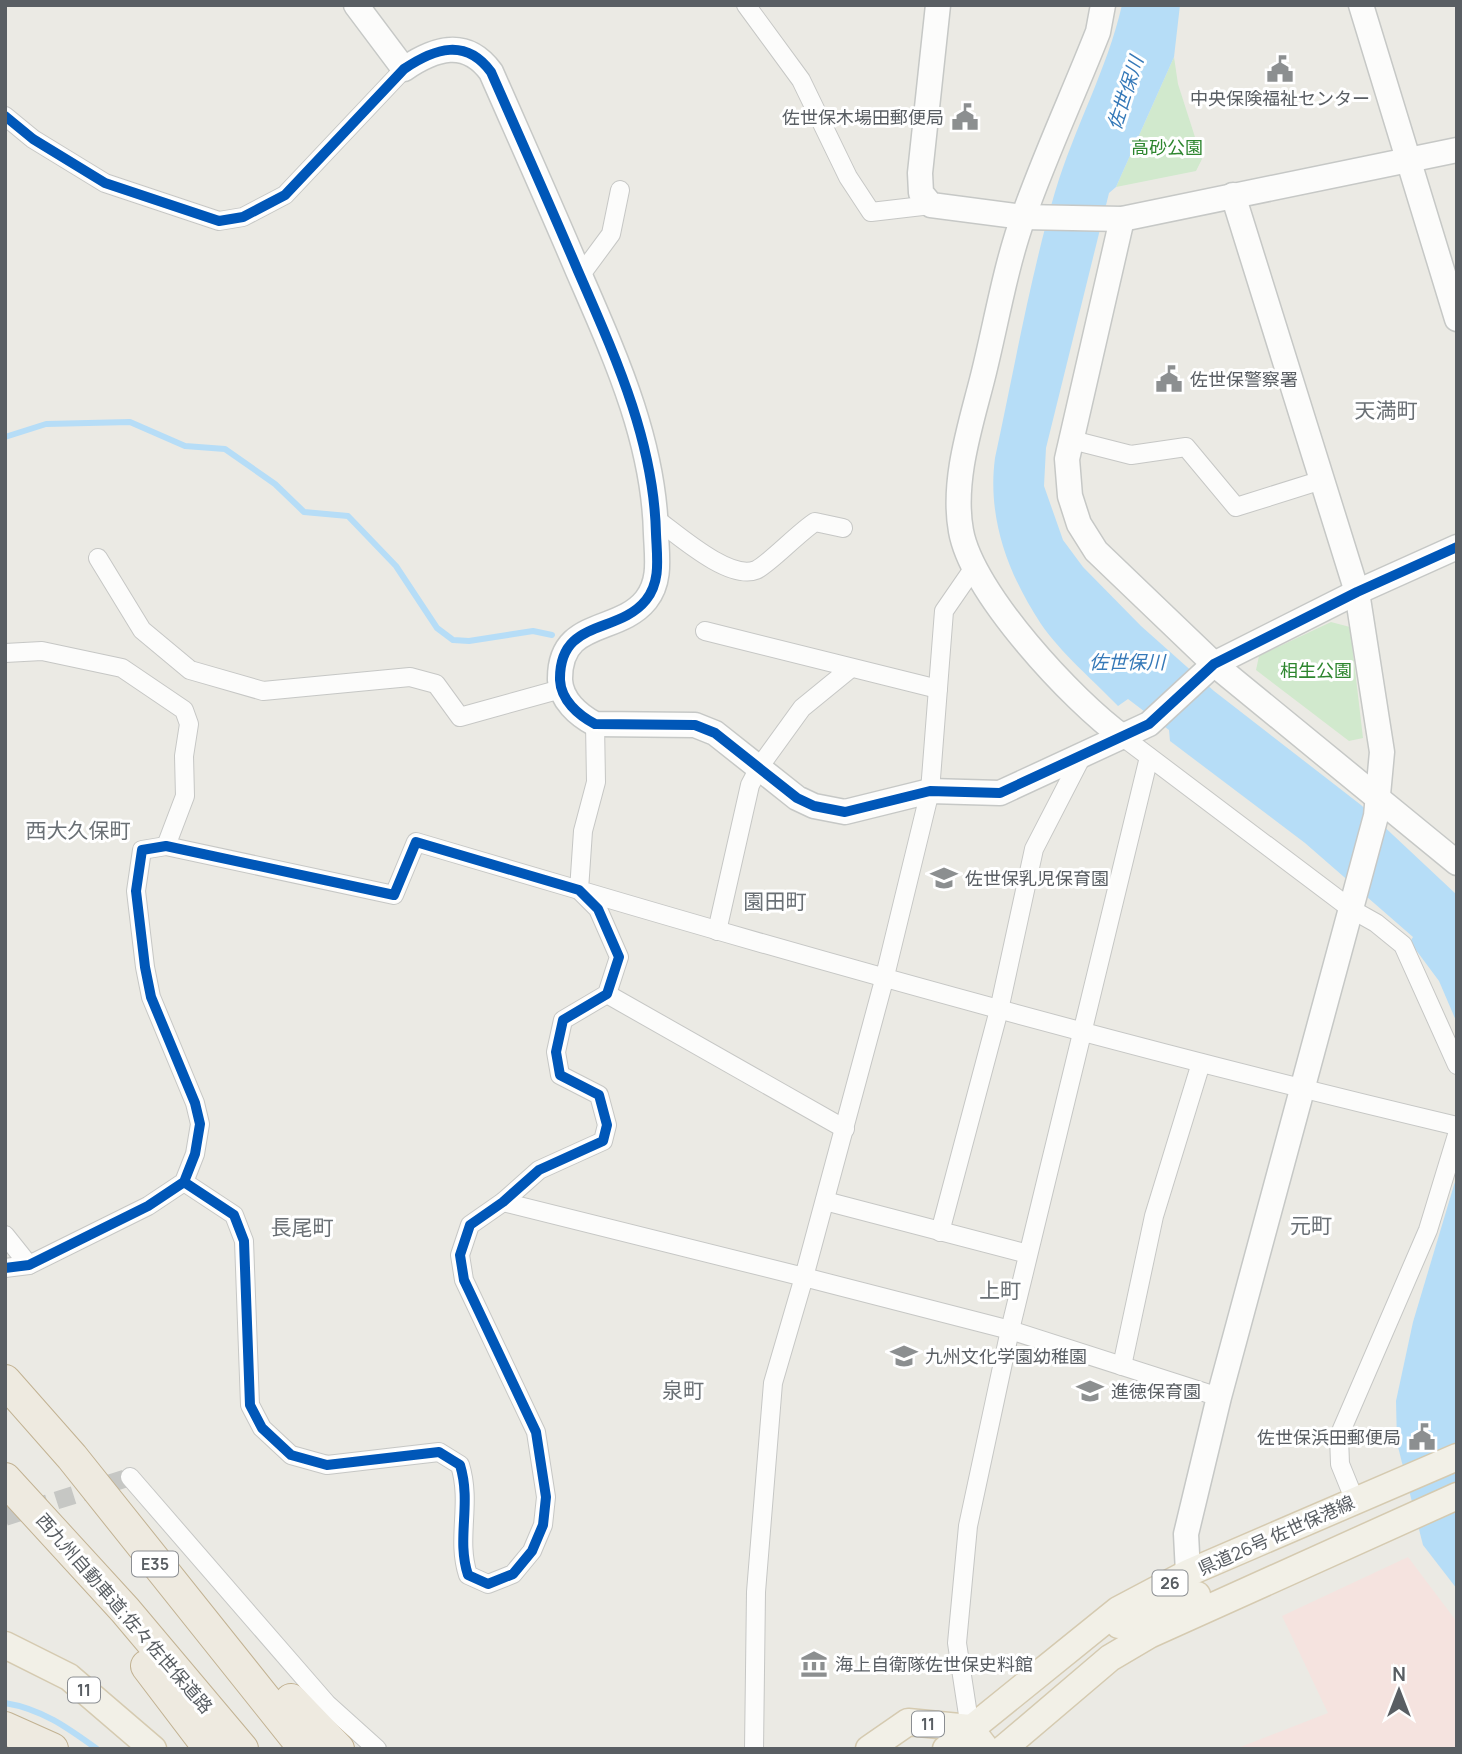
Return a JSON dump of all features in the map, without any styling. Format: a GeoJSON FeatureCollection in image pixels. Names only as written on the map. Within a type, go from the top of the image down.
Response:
{"type":"FeatureCollection","features":[{"type":"Feature","properties":{"kind":"highway","name":"E35"},"geometry":{"type":"LineString","coordinates":[[5,1381],[72,1457],[305,1749]]}},
{"type":"Feature","properties":{"kind":"highway"},"geometry":{"type":"LineString","coordinates":[[72,1457],[338,1749]]}},
{"type":"Feature","properties":{"kind":"highway","name":"西九州自動車道;佐々佐世保道路"},"geometry":{"type":"LineString","coordinates":[[5,1479],[91,1571],[242,1749]]}},
{"type":"Feature","properties":{"kind":"highway"},"geometry":{"type":"LineString","coordinates":[[5,1503],[122,1632],[210,1749]]}},
{"type":"Feature","properties":{"kind":"highway"},"geometry":{"type":"LineString","coordinates":[[5,1728],[52,1749]]}},
{"type":"Feature","properties":{"kind":"main road","name":"県道26号 佐世保港線"},"geometry":{"type":"LineString","coordinates":[[978,1738],[1089,1633],[1118,1610],[1188,1573],[1457,1457]]}},
{"type":"Feature","properties":{"kind":"main road","name":"26"},"geometry":{"type":"LineString","coordinates":[[1003,1749],[1110,1658],[1150,1635],[1457,1496]]}},
{"type":"Feature","properties":{"kind":"main road"},"geometry":{"type":"LineString","coordinates":[[1188,1573],[1217,1577],[1259,1558],[1303,1547],[1365,1523],[1400,1521]]}},
{"type":"Feature","properties":{"kind":"main road"},"geometry":{"type":"LineString","coordinates":[[1089,1633],[1172,1605],[1247,1573],[1279,1576]]}},
{"type":"Feature","properties":{"kind":"main road","name":"11"},"geometry":{"type":"LineString","coordinates":[[5,1644],[69,1677],[153,1749]]}},
{"type":"Feature","properties":{"kind":"main road","name":"11"},"geometry":{"type":"LineString","coordinates":[[869,1749],[908,1722],[978,1738]]}},
{"type":"Feature","properties":{"kind":"main road","name":"11"},"geometry":{"type":"LineString","coordinates":[[946,1749],[978,1738]]}},
{"type":"Feature","properties":{"kind":"street"},"geometry":{"type":"LineString","coordinates":[[356,5],[404,69]]}},
{"type":"Feature","properties":{"kind":"street"},"geometry":{"type":"LineString","coordinates":[[746,5],[801,80],[848,177],[872,212],[930,205],[1032,217],[1113,219],[1457,150]]}},
{"type":"Feature","properties":{"kind":"street"},"geometry":{"type":"LineString","coordinates":[[930,205],[921,193],[920,173],[937,5]]}},
{"type":"Feature","properties":{"kind":"street"},"geometry":{"type":"LineString","coordinates":[[1103,5],[1098,32],[1032,217],[967,439],[959,492],[961,532],[975,566],[1003,612],[1042,661],[1094,716],[1353,902],[1403,945],[1457,1065]]}},
{"type":"Feature","properties":{"kind":"street"},"geometry":{"type":"LineString","coordinates":[[1361,5],[1406,160],[1457,320]]}},
{"type":"Feature","properties":{"kind":"street"},"geometry":{"type":"LineString","coordinates":[[5,116],[33,139],[105,183],[219,221],[243,217],[285,195],[404,69],[422,57],[445,50],[467,51],[482,59],[491,72],[636,410],[656,519],[657,584],[645,602],[630,613],[585,632],[567,648],[560,668],[561,689],[580,716],[594,724],[695,725],[716,733],[797,798],[814,806],[845,812],[930,791],[1000,793],[1149,724],[1208,669],[1357,592],[1457,547]]}},
{"type":"Feature","properties":{"kind":"street"},"geometry":{"type":"LineString","coordinates":[[580,276],[611,234],[620,190]]}},
{"type":"Feature","properties":{"kind":"street"},"geometry":{"type":"LineString","coordinates":[[1150,1635],[1172,1605],[1188,1573],[1186,1534],[1219,1397],[1304,1090],[1377,807],[1382,752],[1357,592],[1233,195]]}},
{"type":"Feature","properties":{"kind":"street"},"geometry":{"type":"LineString","coordinates":[[1113,219],[1067,459],[1070,496],[1079,524],[1097,551],[1208,669],[1377,807],[1457,863]]}},
{"type":"Feature","properties":{"kind":"street"},"geometry":{"type":"LineString","coordinates":[[1072,440],[1131,455],[1186,447],[1236,507],[1322,480]]}},
{"type":"Feature","properties":{"kind":"street"},"geometry":{"type":"LineString","coordinates":[[656,519],[718,563],[744,572],[757,570],[795,534],[815,522],[843,528]]}},
{"type":"Feature","properties":{"kind":"street"},"geometry":{"type":"LineString","coordinates":[[98,558],[142,630],[190,670],[263,691],[410,677],[436,684],[460,717],[561,689]]}},
{"type":"Feature","properties":{"kind":"street"},"geometry":{"type":"LineString","coordinates":[[754,1749],[756,1592],[773,1383],[845,1129],[930,791],[944,611],[975,566]]}},
{"type":"Feature","properties":{"kind":"street"},"geometry":{"type":"LineString","coordinates":[[705,631],[938,689]]}},
{"type":"Feature","properties":{"kind":"street"},"geometry":{"type":"LineString","coordinates":[[5,653],[42,651],[122,668],[184,710],[189,724],[184,756],[186,796],[166,846]]}},
{"type":"Feature","properties":{"kind":"street"},"geometry":{"type":"LineString","coordinates":[[717,931],[750,785],[760,766],[802,708],[851,668]]}},
{"type":"Feature","properties":{"kind":"street"},"geometry":{"type":"LineString","coordinates":[[184,1182],[234,1215],[244,1241],[250,1405],[262,1427],[291,1455],[327,1465],[439,1452],[460,1465],[467,1487],[463,1559],[468,1575],[488,1584],[513,1574],[532,1551],[543,1525],[546,1497],[536,1433],[464,1280],[460,1255],[470,1225],[503,1202],[539,1170],[603,1141],[607,1125],[599,1095],[560,1075],[556,1052],[563,1020],[607,994],[619,957],[598,909],[579,890],[583,831],[596,782],[594,724]]}},
{"type":"Feature","properties":{"kind":"street"},"geometry":{"type":"LineString","coordinates":[[940,1231],[999,1010],[1034,849],[1082,756]]}},
{"type":"Feature","properties":{"kind":"street"},"geometry":{"type":"LineString","coordinates":[[978,1738],[957,1643],[968,1526],[1010,1329],[1149,757]]}},
{"type":"Feature","properties":{"kind":"street"},"geometry":{"type":"LineString","coordinates":[[5,1268],[29,1265],[148,1206],[184,1182],[195,1154],[200,1124],[195,1103],[150,997],[135,891],[142,850],[166,846],[394,895],[416,842],[884,980],[1304,1090],[1457,1126]]}},
{"type":"Feature","properties":{"kind":"street"},"geometry":{"type":"LineString","coordinates":[[607,994],[845,1129]]}},
{"type":"Feature","properties":{"kind":"street"},"geometry":{"type":"LineString","coordinates":[[1122,1366],[1154,1216],[1201,1063]]}},
{"type":"Feature","properties":{"kind":"street"},"geometry":{"type":"LineString","coordinates":[[1354,1501],[1340,1464],[1339,1436],[1428,1230],[1457,1135]]}},
{"type":"Feature","properties":{"kind":"street"},"geometry":{"type":"LineString","coordinates":[[503,1202],[1010,1329],[1219,1397]]}},
{"type":"Feature","properties":{"kind":"street"},"geometry":{"type":"LineString","coordinates":[[825,1202],[1028,1254]]}},
{"type":"Feature","properties":{"kind":"street"},"geometry":{"type":"LineString","coordinates":[[5,1235],[29,1265]]}},
{"type":"Feature","properties":{"kind":"street"},"geometry":{"type":"LineString","coordinates":[[130,1477],[327,1704],[377,1749]]}},
{"type":"Feature","properties":{"kind":"shaded area"},"geometry":{"type":"Polygon","coordinates":[[[1408,1557],[1457,1622],[1457,1749],[1235,1749],[1328,1713],[1282,1616],[1408,1557]]]}},
{"type":"Feature","properties":{"kind":"green space","name":"高砂公園"},"geometry":{"type":"Polygon","coordinates":[[[1174,57],[1178,84],[1202,159],[1196,171],[1116,187],[1174,57]]]}},
{"type":"Feature","properties":{"kind":"green space","name":"相生公園"},"geometry":{"type":"Polygon","coordinates":[[[1331,622],[1350,627],[1363,738],[1349,741],[1256,670],[1259,656],[1331,622]]]}},
{"type":"Feature","properties":{"kind":"water","name":"佐世保川"},"geometry":{"type":"Polygon","coordinates":[[[1122,5],[1180,5],[1174,57],[1116,187],[1109,193],[1046,448],[1044,486],[1063,540],[1083,567],[1141,626],[1214,691],[1361,805],[1457,895],[1457,1023],[1439,981],[1410,942],[1413,937],[1305,843],[1170,741],[1169,730],[1128,699],[1118,706],[1067,656],[1029,605],[1003,545],[994,502],[995,458],[1030,291],[1055,192],[1108,53],[1122,5]]]}},
{"type":"Feature","properties":{"kind":"water"},"geometry":{"type":"Polygon","coordinates":[[[1457,1175],[1457,1589],[1423,1545],[1397,1443],[1396,1401],[1413,1322],[1457,1175]]]}},
{"type":"Feature","properties":{"kind":"waterway"},"geometry":{"type":"LineString","coordinates":[[5,437],[46,424],[130,422],[185,446],[225,449],[275,484],[304,512],[348,516],[396,566],[437,628],[453,640],[469,641],[533,631],[552,635]]}},
{"type":"Feature","properties":{"kind":"waterway"},"geometry":{"type":"LineString","coordinates":[[5,1703],[43,1715],[97,1749]]}},
{"type":"Feature","properties":{"kind":"tunnel"},"geometry":{"type":"LineString","coordinates":[[5,1517],[130,1477]]}},
{"type":"Feature","properties":{"kind":"cycle path"},"geometry":{"type":"LineString","coordinates":[[5,116],[33,139],[105,183],[219,221],[243,217],[285,195],[404,69],[427,56],[450,50],[471,54],[481,61],[491,72],[618,367],[640,432],[654,499],[657,569],[651,593],[634,611],[592,630],[569,646],[562,660],[560,680],[564,694],[582,716],[595,724],[695,725],[715,733],[797,798],[814,806],[845,812],[930,791],[1000,793],[1149,724],[1214,664],[1357,592],[1457,547]]}},
{"type":"Feature","properties":{"kind":"cycle path"},"geometry":{"type":"LineString","coordinates":[[5,1268],[29,1265],[148,1206],[184,1182],[195,1154],[200,1124],[195,1103],[151,997],[145,967],[136,891],[142,850],[166,846],[394,895],[416,842],[579,890],[598,909],[619,957],[607,994],[563,1020],[556,1052],[560,1075],[599,1095],[607,1125],[603,1141],[539,1170],[503,1202],[470,1225],[460,1255],[464,1280],[536,1432],[546,1497],[543,1525],[532,1551],[513,1574],[488,1584],[468,1575],[463,1548],[465,1493],[460,1465],[439,1452],[327,1465],[291,1455],[262,1428],[250,1405],[244,1241],[234,1215],[184,1182]]}},
{"type":"Feature","properties":{"kind":"place","name":"中央保険福祉センター"},"geometry":{"type":"Point","coordinates":[1280,69]}},
{"type":"Feature","properties":{"kind":"place","name":"佐世保木場田郵便局"},"geometry":{"type":"Point","coordinates":[965,117]}},
{"type":"Feature","properties":{"kind":"place","name":"佐世保警察署"},"geometry":{"type":"Point","coordinates":[1169,379]}},
{"type":"Feature","properties":{"kind":"place","name":"佐世保乳児保育園"},"geometry":{"type":"Point","coordinates":[944,878]}},
{"type":"Feature","properties":{"kind":"place","name":"九州文化学園幼稚園"},"geometry":{"type":"Point","coordinates":[904,1356]}},
{"type":"Feature","properties":{"kind":"place","name":"進徳保育園"},"geometry":{"type":"Point","coordinates":[1090,1391]}},
{"type":"Feature","properties":{"kind":"place","name":"佐世保浜田郵便局"},"geometry":{"type":"Point","coordinates":[1422,1437]}},
{"type":"Feature","properties":{"kind":"place","name":"海上自衛隊佐世保史料館"},"geometry":{"type":"Point","coordinates":[814,1664]}},
{"type":"Feature","properties":{"kind":"district","name":"天満町"},"geometry":{"type":"Point","coordinates":[1386,410]}},
{"type":"Feature","properties":{"kind":"district","name":"西大久保町"},"geometry":{"type":"Point","coordinates":[78,830]}},
{"type":"Feature","properties":{"kind":"district","name":"園田町"},"geometry":{"type":"Point","coordinates":[775,901]}},
{"type":"Feature","properties":{"kind":"district","name":"元町"},"geometry":{"type":"Point","coordinates":[1311,1225]}},
{"type":"Feature","properties":{"kind":"district","name":"長尾町"},"geometry":{"type":"Point","coordinates":[302,1227]}},
{"type":"Feature","properties":{"kind":"district","name":"上町"},"geometry":{"type":"Point","coordinates":[1000,1290]}},
{"type":"Feature","properties":{"kind":"district","name":"泉町"},"geometry":{"type":"Point","coordinates":[683,1390]}}]}
